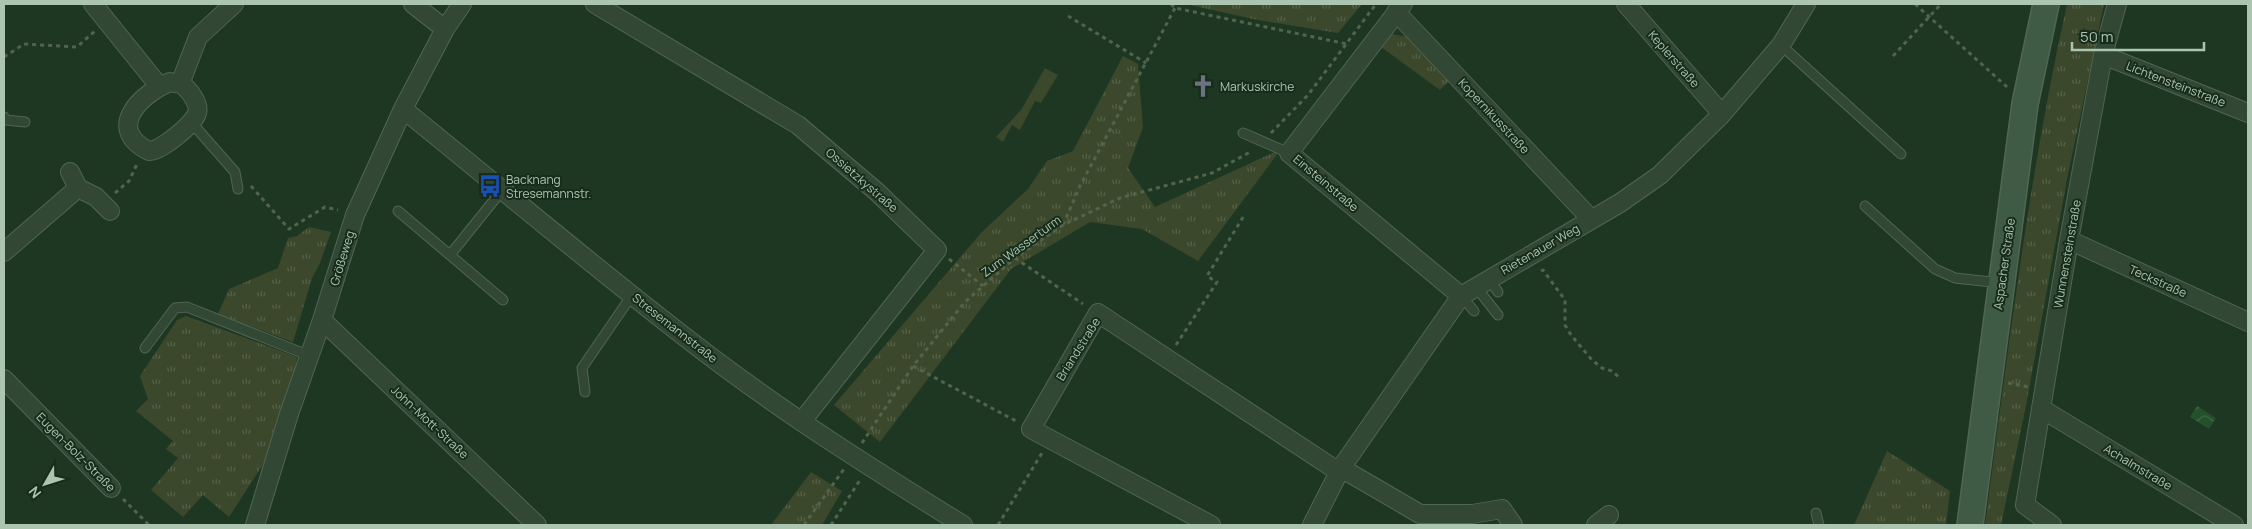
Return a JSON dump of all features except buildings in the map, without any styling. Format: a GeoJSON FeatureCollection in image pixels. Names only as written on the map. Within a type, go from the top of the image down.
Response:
{"type":"FeatureCollection","features":[{"type":"Feature","properties":{"kind":"street"},"geometry":{"type":"LineString","coordinates":[[93,4],[159,86]]}},
{"type":"Feature","properties":{"kind":"street"},"geometry":{"type":"LineString","coordinates":[[180,84],[192,66],[200,41],[210,25],[234,4]]}},
{"type":"Feature","properties":{"kind":"street"},"geometry":{"type":"LineString","coordinates":[[413,4],[445,29]]}},
{"type":"Feature","properties":{"kind":"street","name":"Größeweg"},"geometry":{"type":"LineString","coordinates":[[255,525],[289,414],[322,320],[355,215],[403,109],[445,29],[462,4]]}},
{"type":"Feature","properties":{"kind":"street","name":"Ossietzkystraße"},"geometry":{"type":"LineString","coordinates":[[595,4],[798,125],[877,192],[937,250]]}},
{"type":"Feature","properties":{"kind":"street","name":"Keplerstraße"},"geometry":{"type":"LineString","coordinates":[[1626,4],[1722,114]]}},
{"type":"Feature","properties":{"kind":"street","name":"Rietenauer Weg"},"geometry":{"type":"LineString","coordinates":[[1312,525],[1340,470],[1416,366],[1461,296],[1488,286],[1591,219],[1620,203],[1660,175],[1722,114],[1781,45],[1806,4]]}},
{"type":"Feature","properties":{"kind":"street","name":"Aspacher Straße"},"geometry":{"type":"LineString","coordinates":[[1970,525],[2025,104],[2046,4]]}},
{"type":"Feature","properties":{"kind":"street","name":"Wunnensteinstraße"},"geometry":{"type":"LineString","coordinates":[[2052,525],[2024,505],[2103,55],[2117,4]]}},
{"type":"Feature","properties":{"kind":"street","name":"Einsteinstraße"},"geometry":{"type":"LineString","coordinates":[[1399,8],[1289,153],[1323,186],[1461,296]]}},
{"type":"Feature","properties":{"kind":"street","name":"Kopernikusstraße"},"geometry":{"type":"LineString","coordinates":[[1399,8],[1591,219]]}},
{"type":"Feature","properties":{"kind":"street","name":"Lichtensteinstraße"},"geometry":{"type":"LineString","coordinates":[[2103,55],[2248,113]]}},
{"type":"Feature","properties":{"kind":"street"},"geometry":{"type":"LineString","coordinates":[[170,82],[180,84],[198,107],[160,148],[154,150],[144,148],[135,139],[128,124],[131,110],[159,86],[170,82]]}},
{"type":"Feature","properties":{"kind":"street","name":"Stresemannstraße"},"geometry":{"type":"LineString","coordinates":[[403,109],[632,295],[716,360],[869,467],[963,525]]}},
{"type":"Feature","properties":{"kind":"street"},"geometry":{"type":"LineString","coordinates":[[70,172],[78,188],[96,197],[110,211]]}},
{"type":"Feature","properties":{"kind":"street"},"geometry":{"type":"LineString","coordinates":[[4,252],[78,188]]}},
{"type":"Feature","properties":{"kind":"street","name":"Teckstraße"},"geometry":{"type":"LineString","coordinates":[[2069,240],[2248,322]]}},
{"type":"Feature","properties":{"kind":"street"},"geometry":{"type":"LineString","coordinates":[[802,421],[937,250]]}},
{"type":"Feature","properties":{"kind":"street","name":"Briandstraße"},"geometry":{"type":"LineString","coordinates":[[1031,429],[1098,314],[1166,360],[1340,470],[1420,514],[1472,514],[1502,509],[1513,525]]}},
{"type":"Feature","properties":{"kind":"street","name":"John-Mott-Straße"},"geometry":{"type":"LineString","coordinates":[[322,320],[537,525]]}},
{"type":"Feature","properties":{"kind":"street","name":"Eugen-Bolz-Straße"},"geometry":{"type":"LineString","coordinates":[[4,379],[111,488]]}},
{"type":"Feature","properties":{"kind":"street","name":"Achalmstraße"},"geometry":{"type":"LineString","coordinates":[[2042,409],[2234,525]]}},
{"type":"Feature","properties":{"kind":"street"},"geometry":{"type":"LineString","coordinates":[[1031,429],[1210,525]]}},
{"type":"Feature","properties":{"kind":"lane"},"geometry":{"type":"LineString","coordinates":[[1781,45],[1901,154]]}},
{"type":"Feature","properties":{"kind":"lane"},"geometry":{"type":"LineString","coordinates":[[198,107],[235,172],[238,189]]}},
{"type":"Feature","properties":{"kind":"lane"},"geometry":{"type":"LineString","coordinates":[[4,117],[6,120],[25,122]]}},
{"type":"Feature","properties":{"kind":"lane"},"geometry":{"type":"LineString","coordinates":[[1243,133],[1289,153]]}},
{"type":"Feature","properties":{"kind":"lane"},"geometry":{"type":"LineString","coordinates":[[450,255],[503,189]]}},
{"type":"Feature","properties":{"kind":"lane"},"geometry":{"type":"LineString","coordinates":[[1865,206],[1935,269],[1954,278],[2001,283]]}},
{"type":"Feature","properties":{"kind":"lane"},"geometry":{"type":"LineString","coordinates":[[398,211],[503,300]]}},
{"type":"Feature","properties":{"kind":"lane"},"geometry":{"type":"LineString","coordinates":[[1488,286],[1498,315]]}},
{"type":"Feature","properties":{"kind":"lane"},"geometry":{"type":"LineString","coordinates":[[585,392],[582,368],[632,295]]}},
{"type":"Feature","properties":{"kind":"lane"},"geometry":{"type":"LineString","coordinates":[[1461,296],[1474,311]]}},
{"type":"Feature","properties":{"kind":"lane"},"geometry":{"type":"LineString","coordinates":[[146,348],[175,308],[187,308],[310,356]]}},
{"type":"Feature","properties":{"kind":"lane"},"geometry":{"type":"LineString","coordinates":[[1816,513],[1819,525]]}},
{"type":"Feature","properties":{"kind":"path"},"geometry":{"type":"LineString","coordinates":[[1170,4],[1175,8],[1347,44]]}},
{"type":"Feature","properties":{"kind":"path","name":"Zum Wasserturm"},"geometry":{"type":"LineString","coordinates":[[804,525],[853,456],[912,366],[965,302],[1015,258],[1063,225],[1120,198],[1212,174],[1256,148],[1308,95],[1376,4]]}},
{"type":"Feature","properties":{"kind":"path"},"geometry":{"type":"LineString","coordinates":[[1915,4],[2025,104]]}},
{"type":"Feature","properties":{"kind":"path"},"geometry":{"type":"LineString","coordinates":[[1894,56],[1928,16],[1941,4]]}},
{"type":"Feature","properties":{"kind":"path"},"geometry":{"type":"LineString","coordinates":[[1063,225],[1080,186],[1175,8]]}},
{"type":"Feature","properties":{"kind":"path"},"geometry":{"type":"LineString","coordinates":[[1068,16],[1146,63]]}},
{"type":"Feature","properties":{"kind":"path"},"geometry":{"type":"LineString","coordinates":[[4,57],[24,44],[77,47],[107,21]]}},
{"type":"Feature","properties":{"kind":"path"},"geometry":{"type":"LineString","coordinates":[[96,197],[112,196],[129,181],[140,157]]}},
{"type":"Feature","properties":{"kind":"path"},"geometry":{"type":"LineString","coordinates":[[235,172],[253,188],[289,229],[325,207],[355,215]]}},
{"type":"Feature","properties":{"kind":"path"},"geometry":{"type":"LineString","coordinates":[[1166,360],[1217,282],[1207,276],[1245,214]]}},
{"type":"Feature","properties":{"kind":"path"},"geometry":{"type":"LineString","coordinates":[[937,250],[983,286]]}},
{"type":"Feature","properties":{"kind":"path"},"geometry":{"type":"LineString","coordinates":[[1015,258],[1098,314]]}},
{"type":"Feature","properties":{"kind":"path"},"geometry":{"type":"LineString","coordinates":[[1543,270],[1565,300],[1565,325],[1571,335],[1592,360],[1602,368],[1612,371],[1621,379]]}},
{"type":"Feature","properties":{"kind":"path"},"geometry":{"type":"LineString","coordinates":[[912,366],[1031,429]]}},
{"type":"Feature","properties":{"kind":"path"},"geometry":{"type":"LineString","coordinates":[[1989,379],[2044,390]]}},
{"type":"Feature","properties":{"kind":"path"},"geometry":{"type":"LineString","coordinates":[[998,525],[1050,440]]}},
{"type":"Feature","properties":{"kind":"path"},"geometry":{"type":"LineString","coordinates":[[831,525],[869,467]]}},
{"type":"Feature","properties":{"kind":"path","name":"Eugen-Bolz-Straße"},"geometry":{"type":"LineString","coordinates":[[111,488],[150,525]]}},
{"type":"Feature","properties":{"kind":"green space"},"geometry":{"type":"Polygon","coordinates":[[[1185,4],[1362,4],[1338,33],[1258,20],[1185,4]]]}},
{"type":"Feature","properties":{"kind":"green space"},"geometry":{"type":"Polygon","coordinates":[[[2067,4],[2104,4],[2067,179],[2026,406],[2001,525],[1985,525],[2030,198],[2067,4]]]}},
{"type":"Feature","properties":{"kind":"green space"},"geometry":{"type":"Polygon","coordinates":[[[1392,34],[1408,37],[1450,80],[1440,90],[1381,47],[1392,34]]]}},
{"type":"Feature","properties":{"kind":"green space"},"geometry":{"type":"Polygon","coordinates":[[[1123,56],[1138,64],[1143,127],[1128,168],[1155,207],[1281,149],[1198,261],[1142,229],[1090,222],[1011,269],[880,442],[834,405],[981,233],[1028,189],[1047,161],[1073,151],[1123,56]]]}},
{"type":"Feature","properties":{"kind":"green space"},"geometry":{"type":"Polygon","coordinates":[[[1045,68],[1058,75],[1041,103],[1035,101],[1020,130],[1012,125],[1003,142],[996,137],[1021,110],[1045,68]]]}},
{"type":"Feature","properties":{"kind":"green space"},"geometry":{"type":"Polygon","coordinates":[[[309,227],[331,232],[320,263],[312,278],[293,342],[218,314],[229,289],[278,268],[288,238],[297,236],[309,227]]]}},
{"type":"Feature","properties":{"kind":"green space"},"geometry":{"type":"Polygon","coordinates":[[[186,316],[297,357],[294,379],[271,452],[229,517],[203,495],[183,517],[151,490],[178,458],[166,449],[173,441],[136,411],[148,399],[140,376],[177,320],[186,316]]]}},
{"type":"Feature","properties":{"kind":"green space"},"geometry":{"type":"Polygon","coordinates":[[[1887,451],[1950,491],[1946,525],[1854,525],[1887,451]]]}},
{"type":"Feature","properties":{"kind":"green space"},"geometry":{"type":"Polygon","coordinates":[[[811,472],[842,491],[822,525],[771,525],[811,472]]]}},
{"type":"Feature","properties":{"kind":"water"},"geometry":{"type":"Polygon","coordinates":[[[2197,406],[2216,418],[2209,429],[2190,417],[2197,406]]]}},
{"type":"Feature","properties":{"kind":"place","name":"Markuskirche"},"geometry":{"type":"Point","coordinates":[1203,86]}},
{"type":"Feature","properties":{"kind":"place","name":"Backnang Stresemannstr."},"geometry":{"type":"Point","coordinates":[490,186]}}]}
